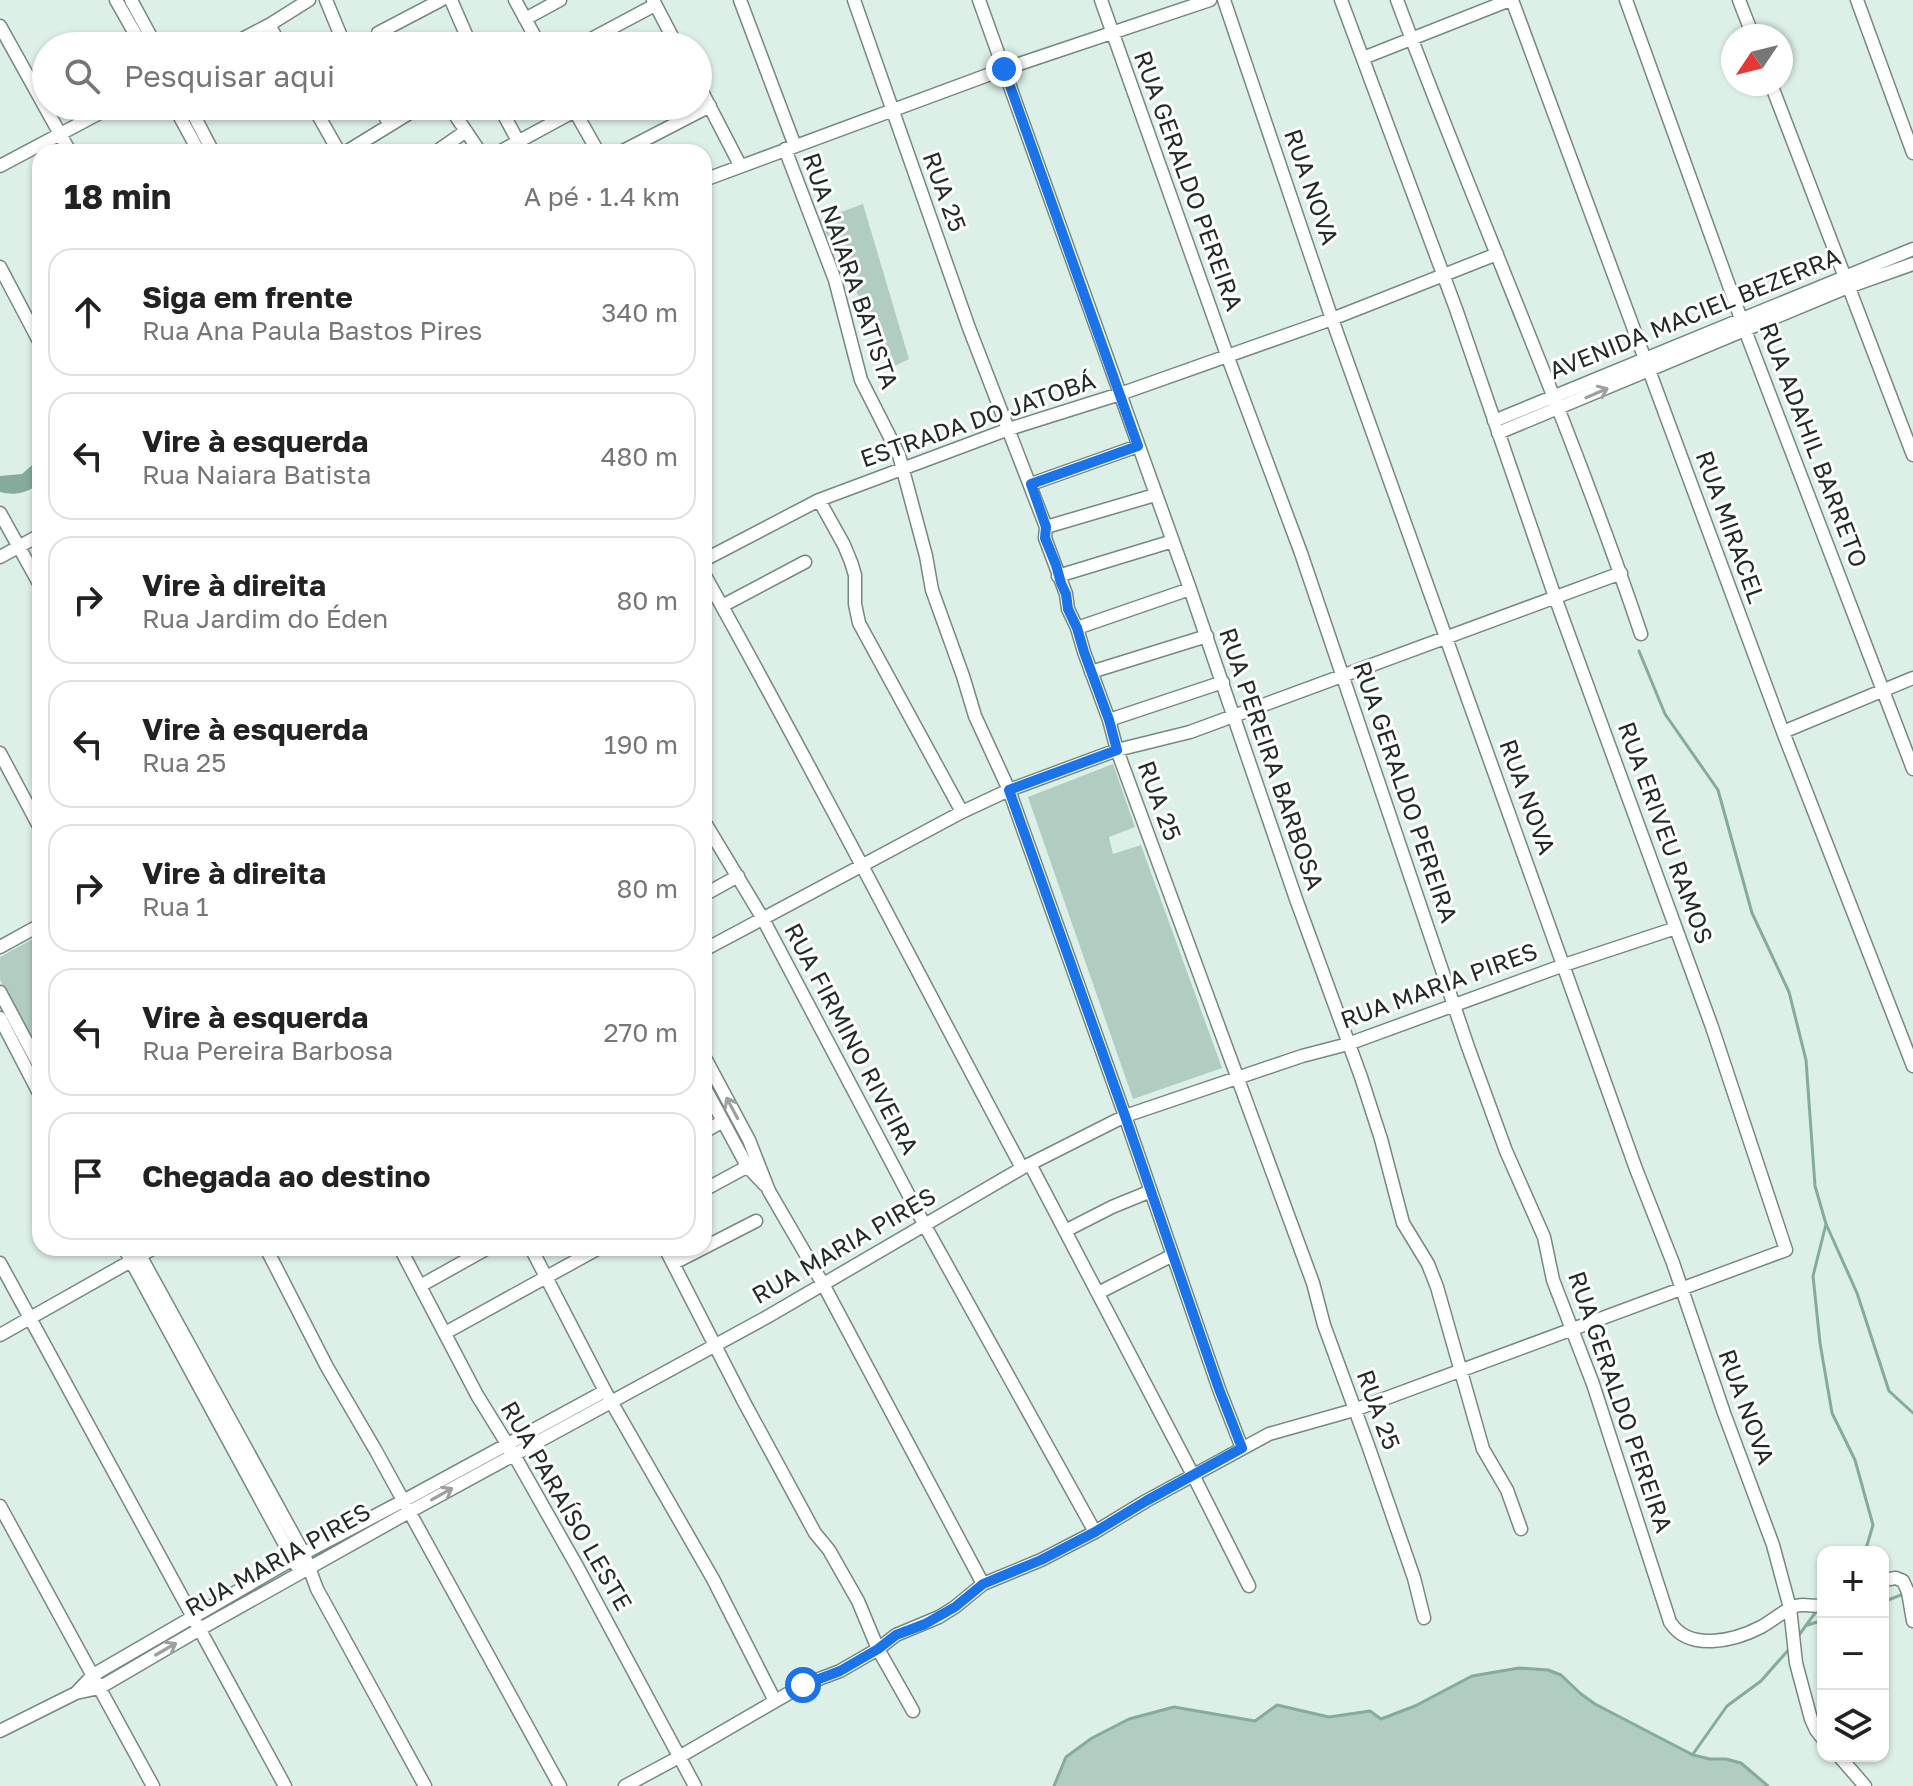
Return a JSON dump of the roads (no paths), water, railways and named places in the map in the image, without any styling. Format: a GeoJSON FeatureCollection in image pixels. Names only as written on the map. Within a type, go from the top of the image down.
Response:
{"type":"FeatureCollection","features":[{"type":"Feature","properties":{"kind":"street"},"geometry":{"type":"LineString","coordinates":[[116,0],[134,32]]}},
{"type":"Feature","properties":{"kind":"street"},"geometry":{"type":"LineString","coordinates":[[131,0],[148,32]]}},
{"type":"Feature","properties":{"kind":"street"},"geometry":{"type":"LineString","coordinates":[[256,32],[309,0]]}},
{"type":"Feature","properties":{"kind":"street"},"geometry":{"type":"LineString","coordinates":[[326,0],[339,32]]}},
{"type":"Feature","properties":{"kind":"street"},"geometry":{"type":"LineString","coordinates":[[380,32],[441,0]]}},
{"type":"Feature","properties":{"kind":"street"},"geometry":{"type":"LineString","coordinates":[[451,0],[465,32]]}},
{"type":"Feature","properties":{"kind":"street"},"geometry":{"type":"LineString","coordinates":[[515,0],[532,32]]}},
{"type":"Feature","properties":{"kind":"street"},"geometry":{"type":"LineString","coordinates":[[525,19],[560,0]]}},
{"type":"Feature","properties":{"kind":"street","name":"RUA NAIARA BATISTA"},"geometry":{"type":"LineString","coordinates":[[740,0],[835,280],[861,380],[899,455],[938,608],[975,716],[1009,790],[1242,1448]]}},
{"type":"Feature","properties":{"kind":"street","name":"RUA 25"},"geometry":{"type":"LineString","coordinates":[[854,0],[974,342],[1031,484],[1046,527],[1045,538],[1117,750],[1313,1283],[1324,1325],[1414,1578],[1424,1618]]}},
{"type":"Feature","properties":{"kind":"street","name":"RUA PEREIRA BARBOSA"},"geometry":{"type":"LineString","coordinates":[[979,0],[1361,1077],[1403,1223],[1428,1264],[1437,1287],[1483,1449],[1507,1490],[1521,1529]]}},
{"type":"Feature","properties":{"kind":"street","name":"RUA GERALDO PEREIRA"},"geometry":{"type":"LineString","coordinates":[[1101,0],[1301,553],[1468,1047],[1506,1151],[1544,1237],[1553,1280],[1593,1384],[1673,1626],[1684,1636],[1695,1640],[1716,1641],[1758,1628],[1790,1608]]}},
{"type":"Feature","properties":{"kind":"street"},"geometry":{"type":"LineString","coordinates":[[712,177],[1004,69],[1210,0]]}},
{"type":"Feature","properties":{"kind":"street","name":"RUA NOVA"},"geometry":{"type":"LineString","coordinates":[[1224,0],[1332,319],[1773,1545],[1790,1608],[1796,1663],[1817,1731]]}},
{"type":"Feature","properties":{"kind":"street","name":"RUA ERIVEU RAMOS"},"geometry":{"type":"LineString","coordinates":[[1341,0],[1712,1027],[1786,1250],[1682,1289]]}},
{"type":"Feature","properties":{"kind":"street"},"geometry":{"type":"LineString","coordinates":[[1397,0],[1621,573],[1641,634]]}},
{"type":"Feature","properties":{"kind":"street"},"geometry":{"type":"LineString","coordinates":[[1363,58],[1511,0]]}},
{"type":"Feature","properties":{"kind":"street","name":"RUA MIRACEL"},"geometry":{"type":"LineString","coordinates":[[1511,0],[1783,732],[1913,1066]]}},
{"type":"Feature","properties":{"kind":"street","name":"RUA ADAHIL BARRETO"},"geometry":{"type":"LineString","coordinates":[[1626,0],[1743,325],[1913,769]]}},
{"type":"Feature","properties":{"kind":"street"},"geometry":{"type":"LineString","coordinates":[[1739,0],[1748,24]]}},
{"type":"Feature","properties":{"kind":"street"},"geometry":{"type":"LineString","coordinates":[[1857,0],[1913,153]]}},
{"type":"Feature","properties":{"kind":"street"},"geometry":{"type":"LineString","coordinates":[[602,32],[654,2],[670,32]]}},
{"type":"Feature","properties":{"kind":"street"},"geometry":{"type":"LineString","coordinates":[[269,25],[273,32]]}},
{"type":"Feature","properties":{"kind":"street"},"geometry":{"type":"LineString","coordinates":[[0,26],[32,84]]}},
{"type":"Feature","properties":{"kind":"street"},"geometry":{"type":"LineString","coordinates":[[1776,96],[1913,455]]}},
{"type":"Feature","properties":{"kind":"street"},"geometry":{"type":"LineString","coordinates":[[712,110],[740,165]]}},
{"type":"Feature","properties":{"kind":"street"},"geometry":{"type":"LineString","coordinates":[[52,120],[66,144]]}},
{"type":"Feature","properties":{"kind":"street"},"geometry":{"type":"LineString","coordinates":[[41,144],[86,120]]}},
{"type":"Feature","properties":{"kind":"street"},"geometry":{"type":"LineString","coordinates":[[182,120],[195,144]]}},
{"type":"Feature","properties":{"kind":"street"},"geometry":{"type":"LineString","coordinates":[[196,120],[209,144]]}},
{"type":"Feature","properties":{"kind":"street"},"geometry":{"type":"LineString","coordinates":[[321,120],[334,144]]}},
{"type":"Feature","properties":{"kind":"street"},"geometry":{"type":"LineString","coordinates":[[387,120],[390,125]]}},
{"type":"Feature","properties":{"kind":"street"},"geometry":{"type":"LineString","coordinates":[[359,144],[398,120]]}},
{"type":"Feature","properties":{"kind":"street"},"geometry":{"type":"LineString","coordinates":[[459,120],[475,144]]}},
{"type":"Feature","properties":{"kind":"street"},"geometry":{"type":"LineString","coordinates":[[507,120],[518,141]]}},
{"type":"Feature","properties":{"kind":"street"},"geometry":{"type":"LineString","coordinates":[[513,144],[556,120]]}},
{"type":"Feature","properties":{"kind":"street"},"geometry":{"type":"LineString","coordinates":[[583,120],[594,144]]}},
{"type":"Feature","properties":{"kind":"street"},"geometry":{"type":"LineString","coordinates":[[636,144],[683,120]]}},
{"type":"Feature","properties":{"kind":"street"},"geometry":{"type":"LineString","coordinates":[[447,144],[466,131]]}},
{"type":"Feature","properties":{"kind":"street"},"geometry":{"type":"LineString","coordinates":[[0,166],[32,149]]}},
{"type":"Feature","properties":{"kind":"street","name":"AVENIDA MACIEL BEZERRA"},"geometry":{"type":"LineString","coordinates":[[1496,427],[1846,282],[1913,249]]}},
{"type":"Feature","properties":{"kind":"street","name":"ESTRADA DO JATOBÁ"},"geometry":{"type":"LineString","coordinates":[[712,556],[819,500],[1009,429],[1120,394],[1332,319],[1497,254]]}},
{"type":"Feature","properties":{"kind":"street","name":"AVENIDA MACIEL BEZERRA"},"geometry":{"type":"LineString","coordinates":[[1846,282],[1913,264]]}},
{"type":"Feature","properties":{"kind":"street"},"geometry":{"type":"LineString","coordinates":[[0,267],[32,328]]}},
{"type":"Feature","properties":{"kind":"street"},"geometry":{"type":"LineString","coordinates":[[1031,484],[1138,446]]}},
{"type":"Feature","properties":{"kind":"street"},"geometry":{"type":"LineString","coordinates":[[1046,527],[1155,495]]}},
{"type":"Feature","properties":{"kind":"street"},"geometry":{"type":"LineString","coordinates":[[819,500],[851,562],[859,623],[962,812]]}},
{"type":"Feature","properties":{"kind":"street"},"geometry":{"type":"LineString","coordinates":[[0,513],[32,570]]}},
{"type":"Feature","properties":{"kind":"street"},"geometry":{"type":"LineString","coordinates":[[0,557],[32,539]]}},
{"type":"Feature","properties":{"kind":"street"},"geometry":{"type":"LineString","coordinates":[[1058,576],[1173,541]]}},
{"type":"Feature","properties":{"kind":"street"},"geometry":{"type":"LineString","coordinates":[[722,606],[805,562]]}},
{"type":"Feature","properties":{"kind":"street"},"geometry":{"type":"LineString","coordinates":[[712,946],[1009,790],[1117,750],[1190,732],[1621,573]]}},
{"type":"Feature","properties":{"kind":"street"},"geometry":{"type":"LineString","coordinates":[[712,588],[861,866],[1065,1231],[1249,1586]]}},
{"type":"Feature","properties":{"kind":"street"},"geometry":{"type":"LineString","coordinates":[[1077,628],[1190,589]]}},
{"type":"Feature","properties":{"kind":"street"},"geometry":{"type":"LineString","coordinates":[[1091,672],[1207,636]]}},
{"type":"Feature","properties":{"kind":"street"},"geometry":{"type":"LineString","coordinates":[[1783,732],[1913,678]]}},
{"type":"Feature","properties":{"kind":"street"},"geometry":{"type":"LineString","coordinates":[[1109,720],[1223,682]]}},
{"type":"Feature","properties":{"kind":"street"},"geometry":{"type":"LineString","coordinates":[[0,753],[32,813]]}},
{"type":"Feature","properties":{"kind":"street","name":"RUA FIRMINO RIVEIRA"},"geometry":{"type":"LineString","coordinates":[[712,834],[763,919],[924,1224],[1095,1532]]}},
{"type":"Feature","properties":{"kind":"street"},"geometry":{"type":"LineString","coordinates":[[712,891],[738,876]]}},
{"type":"Feature","properties":{"kind":"street","name":"RUA MARIA PIRES"},"geometry":{"type":"LineString","coordinates":[[76,1693],[93,1675],[305,1570],[406,1507],[608,1396],[715,1346],[1026,1166],[1125,1116],[1302,1056],[1348,1044],[1564,965],[1676,928]]}},
{"type":"Feature","properties":{"kind":"street"},"geometry":{"type":"LineString","coordinates":[[0,947],[32,929]]}},
{"type":"Feature","properties":{"kind":"street"},"geometry":{"type":"LineString","coordinates":[[0,992],[32,1052]]}},
{"type":"Feature","properties":{"kind":"street"},"geometry":{"type":"LineString","coordinates":[[0,1018],[32,1080]]}},
{"type":"Feature","properties":{"kind":"street"},"geometry":{"type":"LineString","coordinates":[[712,1073],[753,1163],[823,1284],[983,1584]]}},
{"type":"Feature","properties":{"kind":"street"},"geometry":{"type":"LineString","coordinates":[[712,1101],[753,1163]]}},
{"type":"Feature","properties":{"kind":"street"},"geometry":{"type":"LineString","coordinates":[[712,1127],[723,1121]]}},
{"type":"Feature","properties":{"kind":"street"},"geometry":{"type":"LineString","coordinates":[[712,1186],[753,1163]]}},
{"type":"Feature","properties":{"kind":"street"},"geometry":{"type":"LineString","coordinates":[[1065,1231],[1151,1191]]}},
{"type":"Feature","properties":{"kind":"street"},"geometry":{"type":"LineString","coordinates":[[712,1244],[756,1221]]}},
{"type":"Feature","properties":{"kind":"street"},"geometry":{"type":"LineString","coordinates":[[1098,1293],[1173,1255]]}},
{"type":"Feature","properties":{"kind":"street"},"geometry":{"type":"LineString","coordinates":[[0,1335],[133,1256]]}},
{"type":"Feature","properties":{"kind":"street"},"geometry":{"type":"LineString","coordinates":[[136,1256],[425,1786]]}},
{"type":"Feature","properties":{"kind":"street"},"geometry":{"type":"LineString","coordinates":[[270,1256],[327,1367],[560,1786]]}},
{"type":"Feature","properties":{"kind":"street","name":"RUA PARAÍSO LESTE"},"geometry":{"type":"LineString","coordinates":[[404,1256],[477,1395],[578,1568],[695,1786]]}},
{"type":"Feature","properties":{"kind":"street"},"geometry":{"type":"LineString","coordinates":[[420,1286],[474,1256]]}},
{"type":"Feature","properties":{"kind":"street"},"geometry":{"type":"LineString","coordinates":[[535,1256],[608,1396],[713,1579],[775,1701]]}},
{"type":"Feature","properties":{"kind":"street"},"geometry":{"type":"LineString","coordinates":[[445,1333],[584,1256]]}},
{"type":"Feature","properties":{"kind":"street"},"geometry":{"type":"LineString","coordinates":[[670,1256],[815,1533],[829,1550],[858,1601],[878,1649],[913,1711]]}},
{"type":"Feature","properties":{"kind":"street"},"geometry":{"type":"LineString","coordinates":[[674,1263],[688,1256]]}},
{"type":"Feature","properties":{"kind":"street"},"geometry":{"type":"LineString","coordinates":[[0,1263],[285,1786]]}},
{"type":"Feature","properties":{"kind":"street"},"geometry":{"type":"LineString","coordinates":[[625,1786],[803,1685],[840,1671],[896,1635],[932,1620],[955,1607],[983,1584],[1041,1560],[1095,1532],[1269,1434],[1354,1410],[1682,1289]]}},
{"type":"Feature","properties":{"kind":"street"},"geometry":{"type":"LineString","coordinates":[[0,1506],[153,1786]]}},
{"type":"Feature","properties":{"kind":"street","name":"RUA MARIA PIRES"},"geometry":{"type":"LineString","coordinates":[[0,1731],[76,1693],[99,1688],[298,1557],[406,1507]]}},
{"type":"Feature","properties":{"kind":"street"},"geometry":{"type":"LineString","coordinates":[[1889,1579],[1903,1581],[1913,1621]]}},
{"type":"Feature","properties":{"kind":"street"},"geometry":{"type":"LineString","coordinates":[[1790,1608],[1801,1604],[1817,1606]]}},
{"type":"Feature","properties":{"kind":"street"},"geometry":{"type":"LineString","coordinates":[[1844,1762],[1865,1786]]}},
{"type":"Feature","properties":{"kind":"waterway"},"geometry":{"type":"LineString","coordinates":[[1639,651],[1665,714],[1718,790],[1752,913],[1789,992],[1806,1060],[1815,1186],[1826,1224],[1813,1276],[1820,1343],[1832,1413],[1855,1460],[1873,1525],[1867,1546]]}},
{"type":"Feature","properties":{"kind":"waterway"},"geometry":{"type":"LineString","coordinates":[[1826,1224],[1857,1293],[1889,1391],[1913,1413]]}},
{"type":"Feature","properties":{"kind":"waterway"},"geometry":{"type":"LineString","coordinates":[[1889,1600],[1906,1593]]}},
{"type":"Feature","properties":{"kind":"waterway"},"geometry":{"type":"LineString","coordinates":[[1799,1635],[1817,1610]]}},
{"type":"Feature","properties":{"kind":"waterway"},"geometry":{"type":"LineString","coordinates":[[1808,1625],[1817,1622]]}},
{"type":"Feature","properties":{"kind":"waterway"},"geometry":{"type":"LineString","coordinates":[[1693,1754],[1727,1706],[1761,1681],[1790,1648]]}},
{"type":"Feature","properties":{"kind":"waterway"},"geometry":{"type":"LineString","coordinates":[[1054,1786],[1066,1757],[1092,1738],[1129,1719],[1174,1707],[1255,1721],[1277,1705],[1329,1717],[1370,1711],[1381,1719],[1415,1706],[1472,1676],[1519,1668],[1548,1670],[1561,1675],[1595,1704],[1693,1755],[1741,1763],[1768,1786]]}}]}
